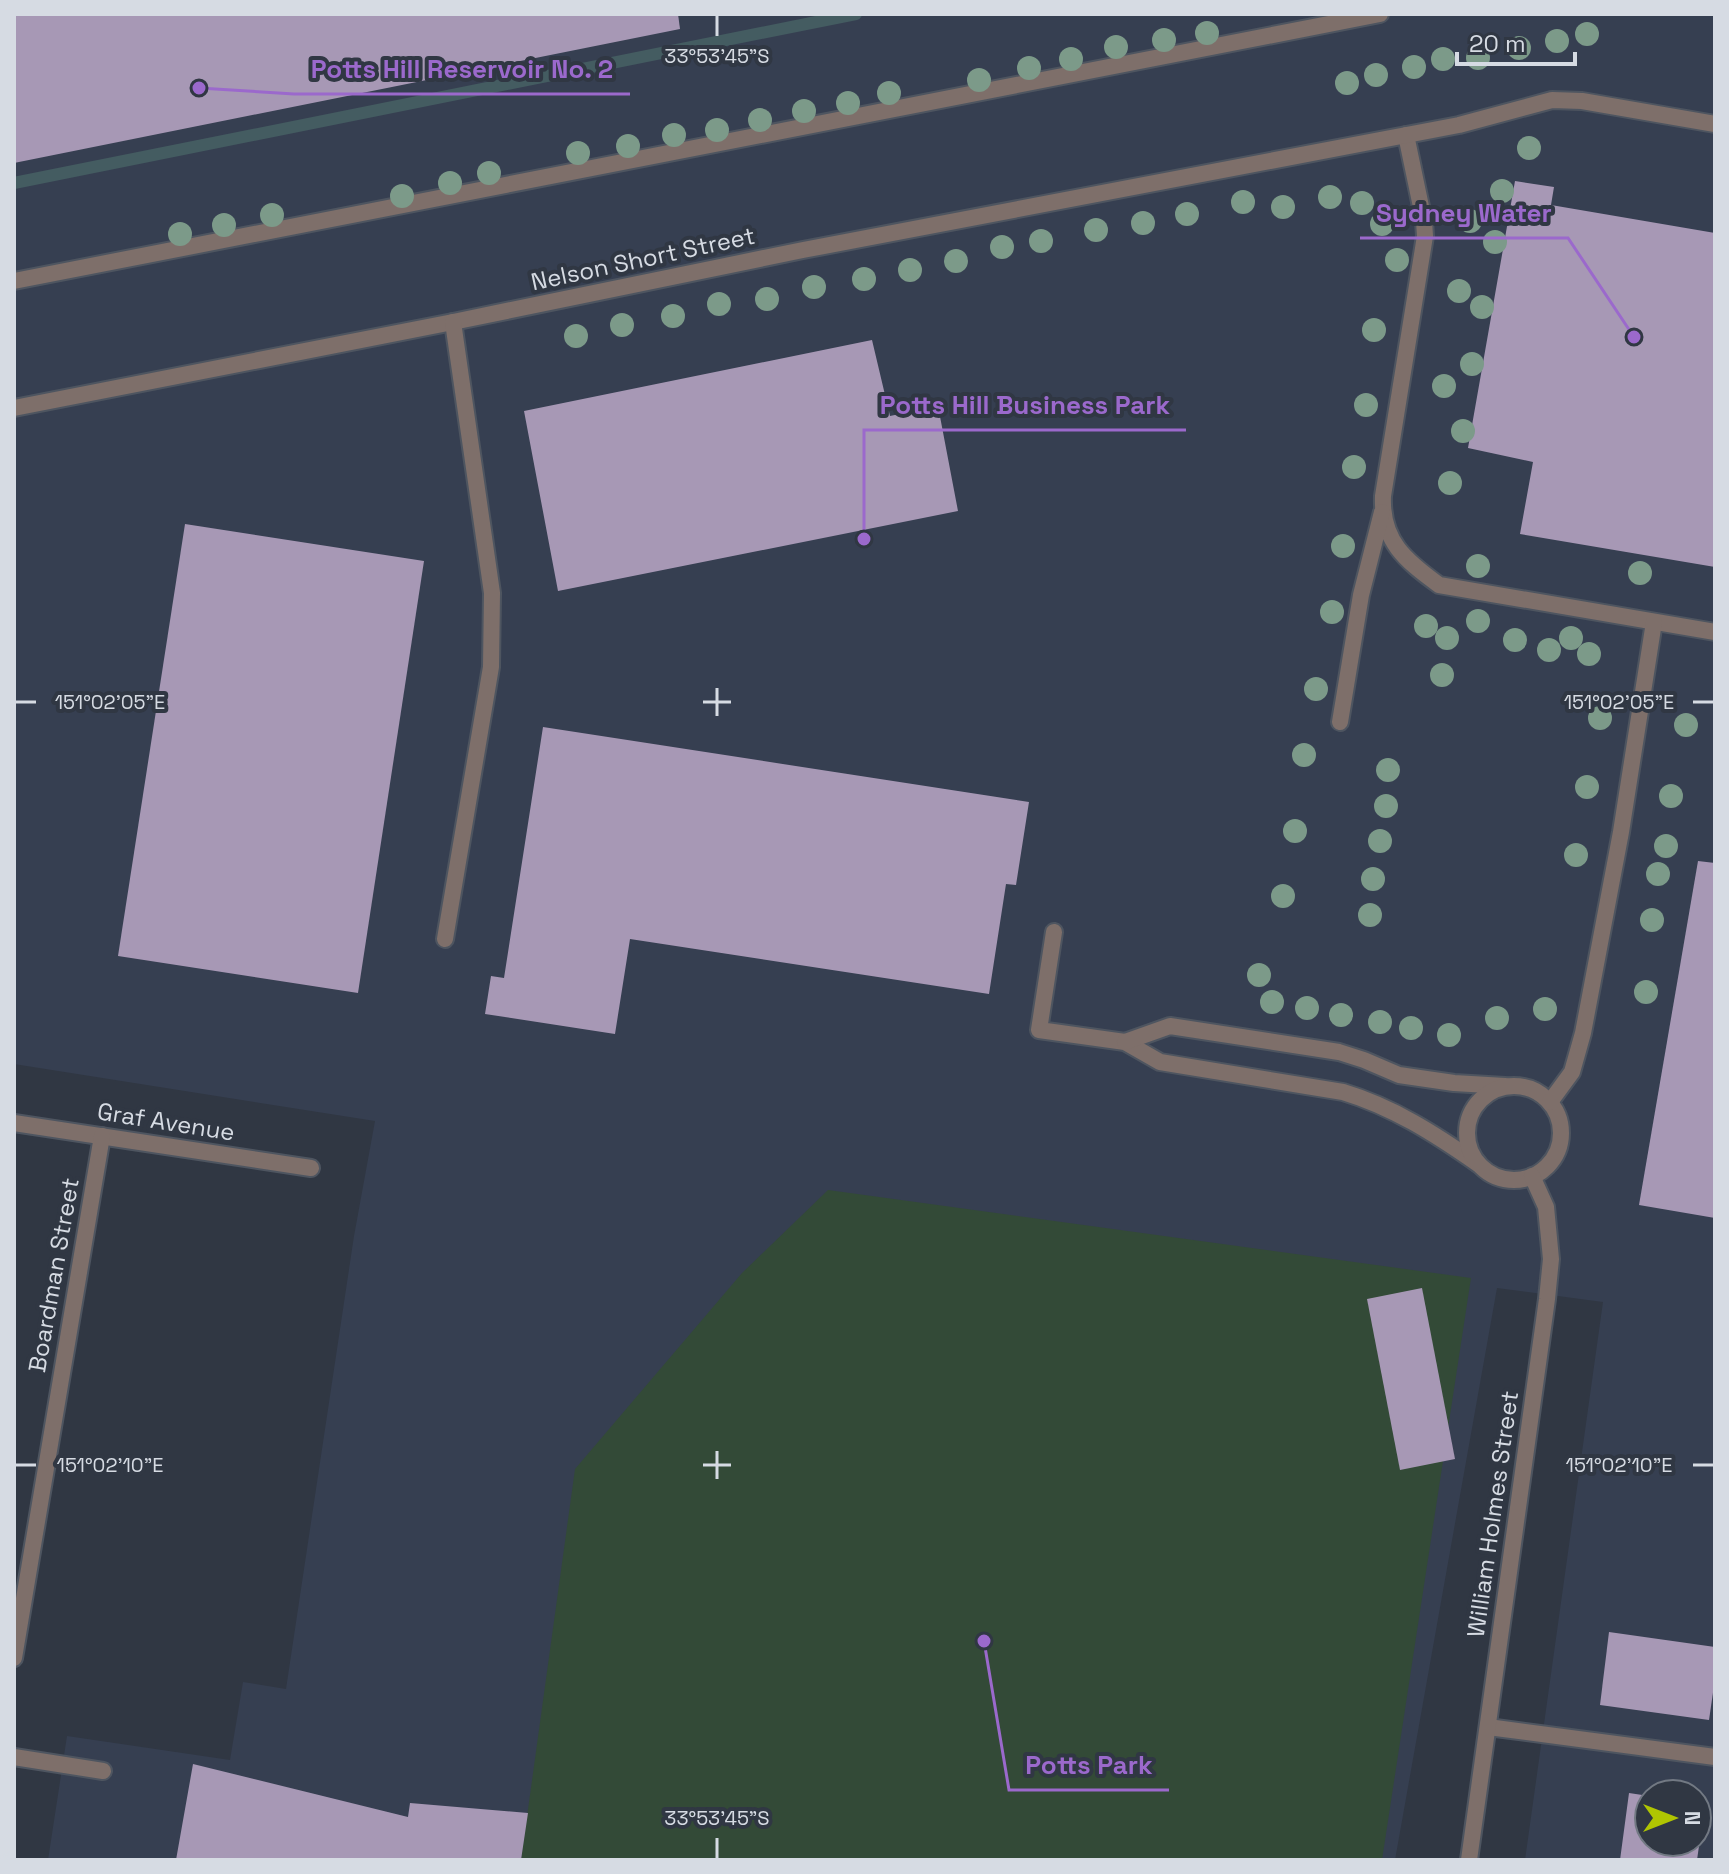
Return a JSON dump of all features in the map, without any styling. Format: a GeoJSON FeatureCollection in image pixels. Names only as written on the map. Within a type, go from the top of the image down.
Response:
{"type":"FeatureCollection","features":[{"type":"Feature","properties":{"kind":"street"},"geometry":{"type":"LineString","coordinates":[[14,281],[1380,14]]}},
{"type":"Feature","properties":{"kind":"street","name":"Nelson Short Street"},"geometry":{"type":"LineString","coordinates":[[14,408],[803,250],[1459,125],[1552,100],[1582,101],[1715,124]]}},
{"type":"Feature","properties":{"kind":"street"},"geometry":{"type":"LineString","coordinates":[[1340,722],[1361,595],[1382,511],[1425,236],[1406,135]]}},
{"type":"Feature","properties":{"kind":"street"},"geometry":{"type":"LineString","coordinates":[[445,939],[491,667],[492,593],[453,322]]}},
{"type":"Feature","properties":{"kind":"street"},"geometry":{"type":"LineString","coordinates":[[1382,511],[1393,543],[1401,554],[1439,585],[1715,632]]}},
{"type":"Feature","properties":{"kind":"street"},"geometry":{"type":"LineString","coordinates":[[1550,1102],[1572,1072],[1583,1033],[1621,832],[1654,622]]}},
{"type":"Feature","properties":{"kind":"street"},"geometry":{"type":"LineString","coordinates":[[1054,932],[1039,1030],[1125,1042],[1160,1062],[1343,1092],[1369,1100],[1407,1117],[1491,1175],[1506,1179],[1520,1180],[1544,1170],[1560,1142],[1558,1116],[1550,1102],[1522,1086],[1454,1083],[1399,1075],[1339,1052],[1170,1026],[1125,1042]]}},
{"type":"Feature","properties":{"kind":"street"},"geometry":{"type":"LineString","coordinates":[[1478,1164],[1469,1150],[1467,1128],[1471,1112],[1490,1092],[1505,1086]]}},
{"type":"Feature","properties":{"kind":"street","name":"Graf Avenue"},"geometry":{"type":"LineString","coordinates":[[14,1123],[311,1168]]}},
{"type":"Feature","properties":{"kind":"street","name":"Boardman Street"},"geometry":{"type":"LineString","coordinates":[[14,1658],[102,1136]]}},
{"type":"Feature","properties":{"kind":"street","name":"William Holmes Street"},"geometry":{"type":"LineString","coordinates":[[1469,1860],[1551,1259],[1546,1207],[1532,1176]]}},
{"type":"Feature","properties":{"kind":"street"},"geometry":{"type":"LineString","coordinates":[[1488,1727],[1715,1757]]}},
{"type":"Feature","properties":{"kind":"street"},"geometry":{"type":"LineString","coordinates":[[14,1757],[103,1771]]}},
{"type":"Feature","properties":{"kind":"shaded area"},"geometry":{"type":"Polygon","coordinates":[[[14,14],[1715,14],[1715,1860],[1525,1860],[1603,1302],[1497,1288],[1395,1860],[48,1860],[67,1736],[230,1760],[243,1682],[286,1689],[354,1236],[375,1121],[14,1064],[14,14]]]}},
{"type":"Feature","properties":{"kind":"green space"},"geometry":{"type":"Polygon","coordinates":[[[828,1190],[1471,1278],[1382,1860],[521,1860],[575,1469],[742,1273],[828,1190]]]}},
{"type":"Feature","properties":{"kind":"building"},"geometry":{"type":"Polygon","coordinates":[[[14,14],[678,14],[680,29],[14,163],[14,14]]]}},
{"type":"Feature","properties":{"kind":"building"},"geometry":{"type":"Polygon","coordinates":[[[1515,181],[1554,187],[1551,205],[1715,233],[1715,567],[1520,534],[1533,462],[1468,448],[1515,181]]]}},
{"type":"Feature","properties":{"kind":"building"},"geometry":{"type":"Polygon","coordinates":[[[872,340],[890,416],[938,406],[958,511],[558,591],[524,411],[872,340]]]}},
{"type":"Feature","properties":{"kind":"building"},"geometry":{"type":"Polygon","coordinates":[[[185,524],[424,561],[358,993],[118,956],[185,524]]]}},
{"type":"Feature","properties":{"kind":"building"},"geometry":{"type":"Polygon","coordinates":[[[543,727],[1029,802],[1016,885],[1006,884],[989,994],[630,939],[615,1034],[485,1014],[491,976],[504,978],[543,727]]]}},
{"type":"Feature","properties":{"kind":"building"},"geometry":{"type":"Polygon","coordinates":[[[1698,861],[1715,863],[1715,1218],[1639,1205],[1698,861]]]}},
{"type":"Feature","properties":{"kind":"building"},"geometry":{"type":"Polygon","coordinates":[[[1422,1288],[1455,1459],[1400,1470],[1367,1299],[1422,1288]]]}},
{"type":"Feature","properties":{"kind":"building"},"geometry":{"type":"Polygon","coordinates":[[[1609,1632],[1715,1647],[1715,1679],[1709,1720],[1600,1705],[1609,1632]]]}},
{"type":"Feature","properties":{"kind":"building"},"geometry":{"type":"Polygon","coordinates":[[[193,1764],[408,1817],[410,1803],[528,1813],[521,1860],[176,1860],[193,1764]]]}},
{"type":"Feature","properties":{"kind":"building"},"geometry":{"type":"Polygon","coordinates":[[[1629,1793],[1633,1794],[1633,1858],[1697,1858],[1697,1860],[1620,1860],[1629,1793]]]}},
{"type":"Feature","properties":{"kind":"waterway"},"geometry":{"type":"LineString","coordinates":[[14,183],[856,14]]}},
{"type":"Feature","properties":{"kind":"place","name":"Potts Hill Reservoir No. 2"},"geometry":{"type":"Point","coordinates":[199,88]}},
{"type":"Feature","properties":{"kind":"place","name":"Sydney Water"},"geometry":{"type":"Point","coordinates":[1634,337]}},
{"type":"Feature","properties":{"kind":"place","name":"Potts Hill Business Park"},"geometry":{"type":"Point","coordinates":[864,539]}},
{"type":"Feature","properties":{"kind":"place","name":"Potts Park"},"geometry":{"type":"Point","coordinates":[984,1641]}}]}
